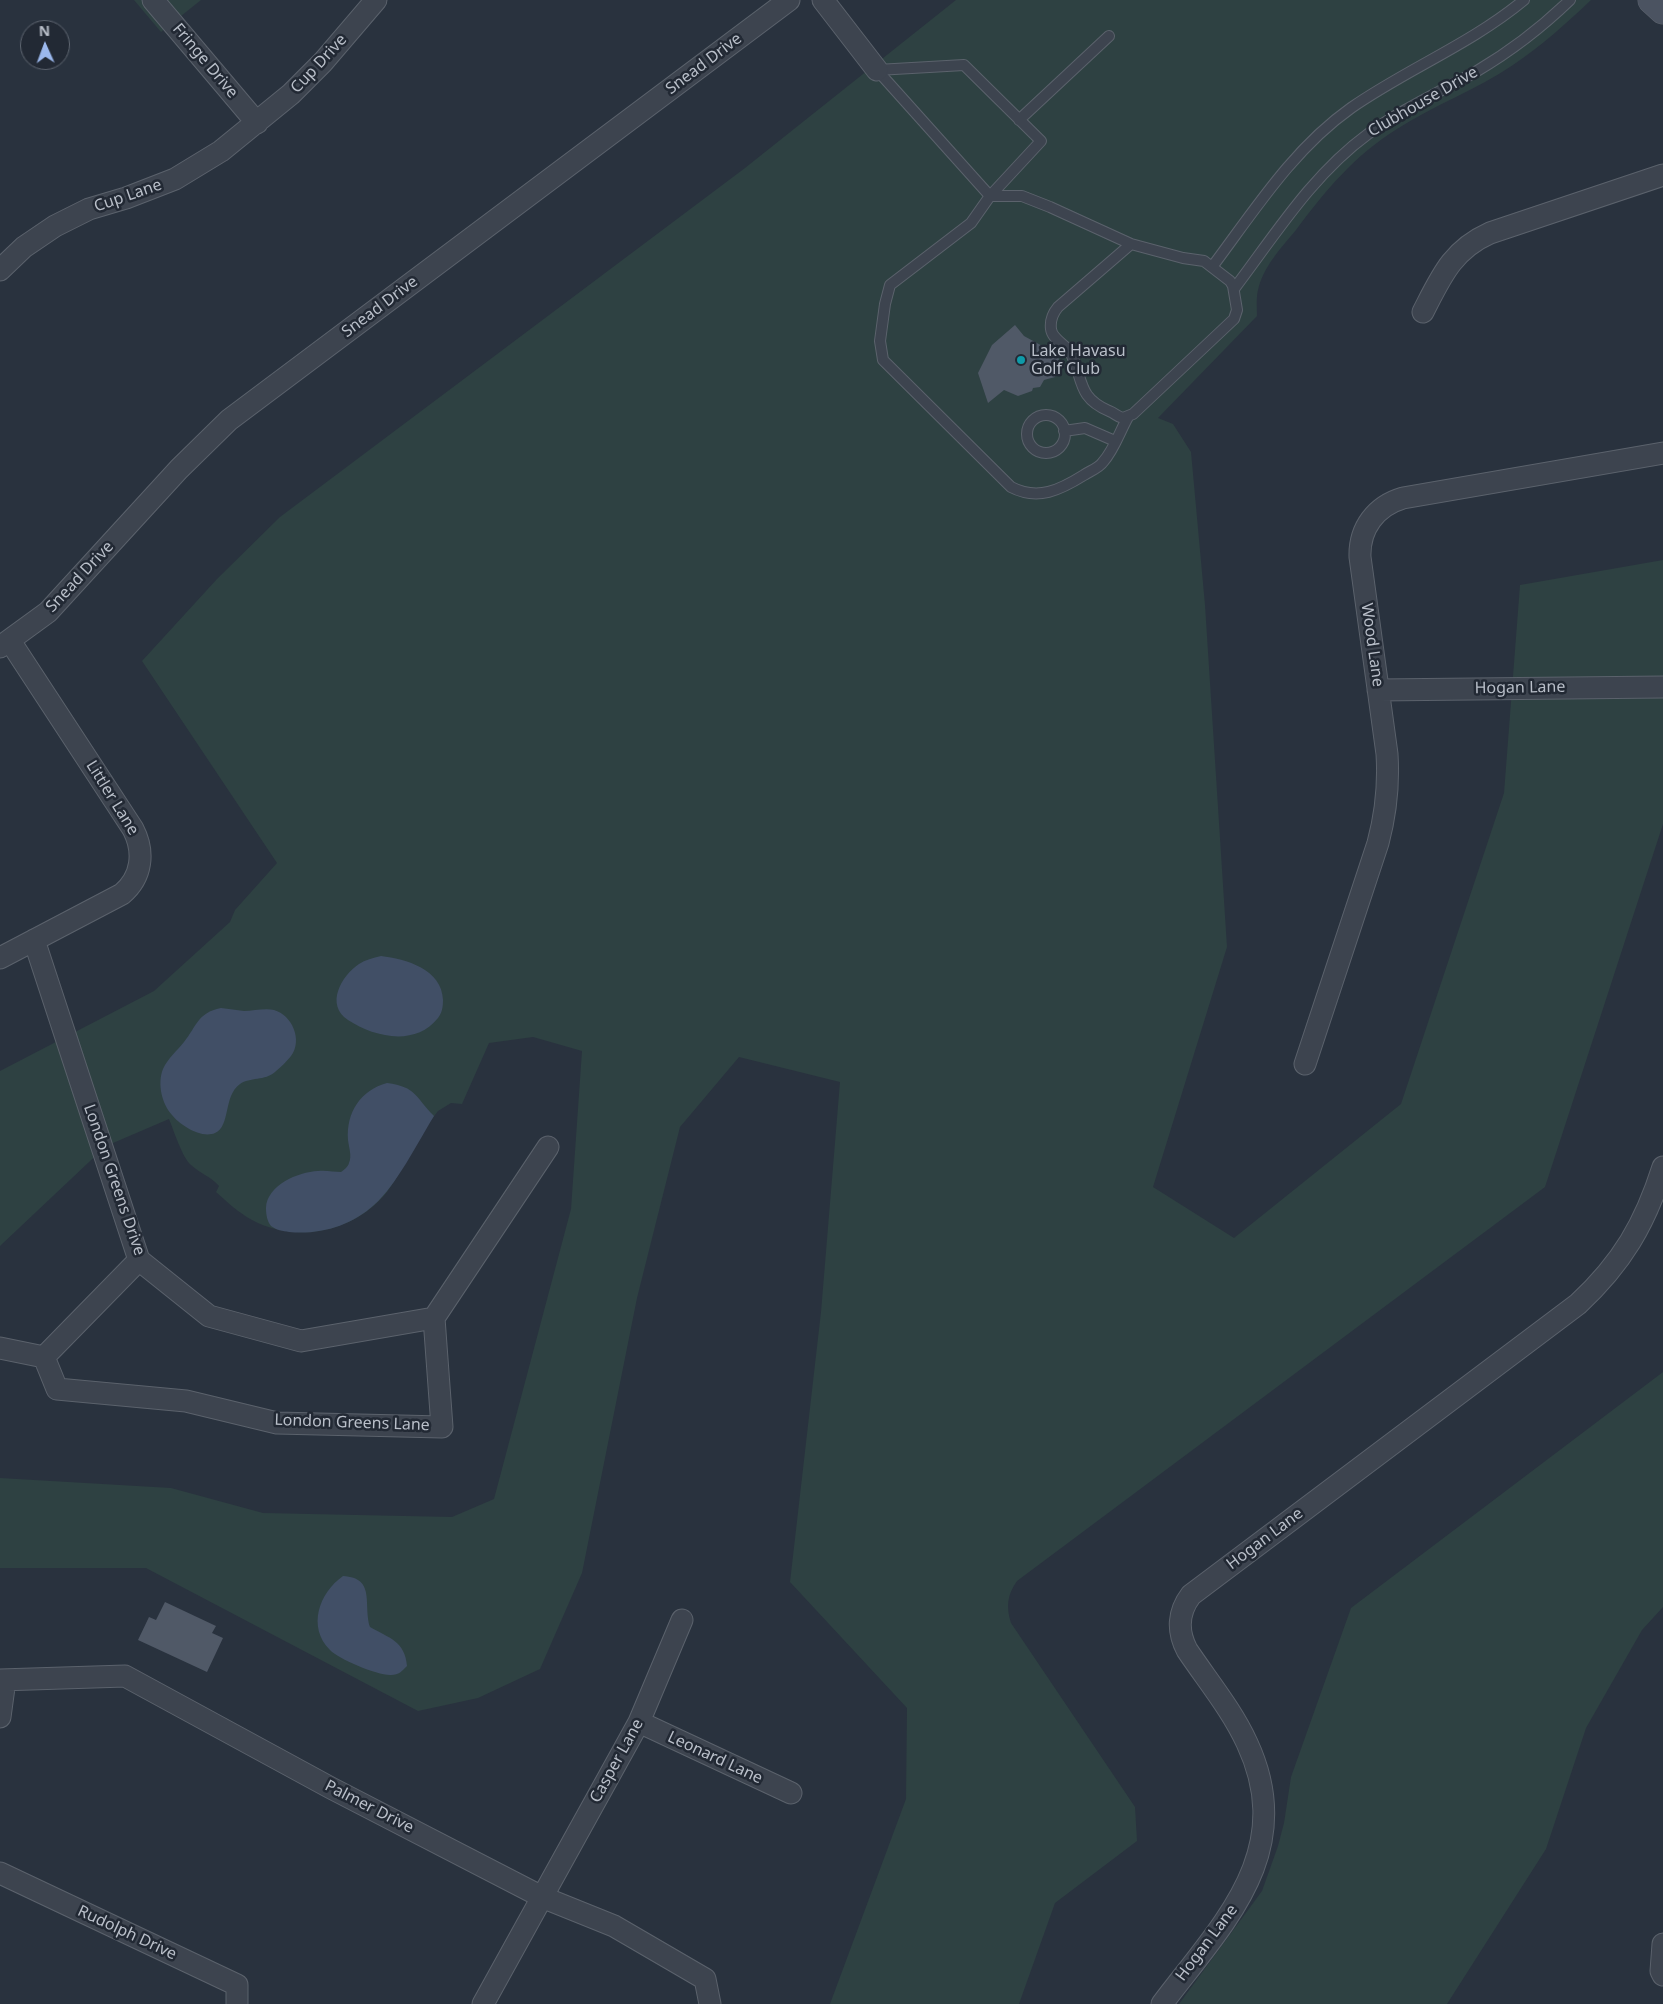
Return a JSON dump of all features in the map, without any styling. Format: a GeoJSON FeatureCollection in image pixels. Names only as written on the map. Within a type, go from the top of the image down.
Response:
{"type":"FeatureCollection","features":[{"type":"Feature","properties":{"kind":"main road"},"geometry":{"type":"LineString","coordinates":[[1652,0],[1663,10]]}},
{"type":"Feature","properties":{"kind":"street","name":"Fringe Drive"},"geometry":{"type":"LineString","coordinates":[[153,0],[257,123]]}},
{"type":"Feature","properties":{"kind":"street","name":"Cup Drive"},"geometry":{"type":"LineString","coordinates":[[257,123],[291,94],[323,62],[376,0]]}},
{"type":"Feature","properties":{"kind":"street","name":"Snead Drive"},"geometry":{"type":"LineString","coordinates":[[5,644],[48,612],[66,594],[179,468],[229,420],[789,0]]}},
{"type":"Feature","properties":{"kind":"street"},"geometry":{"type":"LineString","coordinates":[[823,0],[877,70]]}},
{"type":"Feature","properties":{"kind":"street","name":"Cup Lane"},"geometry":{"type":"LineString","coordinates":[[0,270],[24,247],[55,226],[89,209],[126,198],[175,179],[221,151],[257,123]]}},
{"type":"Feature","properties":{"kind":"street"},"geometry":{"type":"LineString","coordinates":[[1423,312],[1447,267],[1463,250],[1476,240],[1490,233],[1663,175]]}},
{"type":"Feature","properties":{"kind":"street","name":"Wood Lane"},"geometry":{"type":"LineString","coordinates":[[1305,1064],[1383,825],[1386,808],[1388,772],[1360,552],[1364,529],[1378,511],[1390,503],[1403,498],[1663,453]]}},
{"type":"Feature","properties":{"kind":"street","name":"Littler Lane"},"geometry":{"type":"LineString","coordinates":[[0,958],[122,894],[135,878],[141,853],[140,845],[133,829],[5,644]]}},
{"type":"Feature","properties":{"kind":"street","name":"Hogan Lane"},"geometry":{"type":"LineString","coordinates":[[1378,690],[1663,687]]}},
{"type":"Feature","properties":{"kind":"street","name":"London Greens Drive"},"geometry":{"type":"LineString","coordinates":[[34,940],[138,1260],[209,1316],[301,1341],[434,1318]]}},
{"type":"Feature","properties":{"kind":"street"},"geometry":{"type":"LineString","coordinates":[[434,1318],[548,1147]]}},
{"type":"Feature","properties":{"kind":"street","name":"Hogan Lane"},"geometry":{"type":"LineString","coordinates":[[1162,2004],[1245,1891],[1256,1865],[1263,1824],[1260,1782],[1247,1742],[1187,1650],[1182,1639],[1180,1616],[1188,1598],[1578,1304],[1608,1274],[1633,1240],[1651,1202],[1663,1167]]}},
{"type":"Feature","properties":{"kind":"street"},"geometry":{"type":"LineString","coordinates":[[0,1348],[44,1357],[138,1260]]}},
{"type":"Feature","properties":{"kind":"street","name":"London Greens Lane"},"geometry":{"type":"LineString","coordinates":[[44,1357],[57,1389],[186,1401],[277,1423],[442,1427],[434,1318]]}},
{"type":"Feature","properties":{"kind":"street","name":"Casper Lane"},"geometry":{"type":"LineString","coordinates":[[483,2004],[640,1722],[682,1620]]}},
{"type":"Feature","properties":{"kind":"street","name":"Palmer Drive"},"geometry":{"type":"LineString","coordinates":[[3,1680],[125,1676],[331,1788],[542,1897],[614,1926],[704,1979],[710,2004]]}},
{"type":"Feature","properties":{"kind":"street"},"geometry":{"type":"LineString","coordinates":[[0,1717],[3,1680]]}},
{"type":"Feature","properties":{"kind":"street","name":"Leonard Lane"},"geometry":{"type":"LineString","coordinates":[[640,1722],[791,1793]]}},
{"type":"Feature","properties":{"kind":"street","name":"Rudolph Drive"},"geometry":{"type":"LineString","coordinates":[[0,1873],[237,1985],[237,2004]]}},
{"type":"Feature","properties":{"kind":"street"},"geometry":{"type":"LineString","coordinates":[[1663,1944],[1661,1971],[1663,1975]]}},
{"type":"Feature","properties":{"kind":"lane","name":"Clubhouse Drive"},"geometry":{"type":"LineString","coordinates":[[1212,267],[1285,169],[1327,128],[1374,93],[1462,44],[1486,29],[1524,0]]}},
{"type":"Feature","properties":{"kind":"lane","name":"Clubhouse Drive"},"geometry":{"type":"LineString","coordinates":[[1234,289],[1309,189],[1347,151],[1390,119],[1503,55],[1528,37],[1570,0]]}},
{"type":"Feature","properties":{"kind":"lane"},"geometry":{"type":"LineString","coordinates":[[1019,120],[1109,36]]}},
{"type":"Feature","properties":{"kind":"lane"},"geometry":{"type":"LineString","coordinates":[[877,70],[964,65],[1041,141],[990,196],[971,223],[890,285],[885,304],[880,341],[883,360],[1011,487],[1019,491],[1043,494],[1065,487],[1103,462],[1128,417],[1234,319],[1237,310],[1234,289],[1230,281],[1201,260],[1183,258],[1131,244],[1022,196],[990,196],[877,70]]}},
{"type":"Feature","properties":{"kind":"lane"},"geometry":{"type":"LineString","coordinates":[[1128,417],[1118,417],[1101,408],[1088,396],[1080,384],[1074,361],[1069,351],[1055,337],[1050,327],[1058,307],[1131,244]]}},
{"type":"Feature","properties":{"kind":"lane"},"geometry":{"type":"LineString","coordinates":[[1064,430],[1085,428],[1115,441]]}},
{"type":"Feature","properties":{"kind":"shaded area"},"geometry":{"type":"Polygon","coordinates":[[[134,0],[201,0],[161,32],[134,0]]]}},
{"type":"Feature","properties":{"kind":"shaded area"},"geometry":{"type":"Polygon","coordinates":[[[956,0],[1591,0],[1553,34],[1513,65],[1397,129],[1354,162],[1318,201],[1268,266],[1258,290],[1257,316],[1158,418],[1173,424],[1191,452],[1205,605],[1227,947],[1153,1187],[1234,1238],[1401,1104],[1504,793],[1520,585],[1663,560],[1663,824],[1545,1187],[1017,1581],[1011,1591],[1008,1601],[1008,1612],[1011,1623],[1135,1807],[1137,1841],[1055,1903],[1019,2004],[830,2004],[906,1799],[907,1708],[790,1582],[821,1312],[840,1082],[739,1057],[680,1127],[637,1298],[582,1573],[540,1669],[478,1698],[418,1711],[146,1568],[0,1568],[0,1478],[171,1488],[263,1513],[452,1517],[494,1499],[571,1209],[582,1051],[533,1037],[489,1043],[462,1104],[451,1103],[438,1111],[387,1192],[374,1206],[359,1217],[342,1225],[306,1232],[288,1231],[269,1227],[247,1217],[216,1192],[219,1186],[216,1183],[191,1165],[181,1150],[169,1119],[106,1146],[0,1246],[0,1071],[154,991],[230,922],[235,910],[277,863],[142,661],[217,579],[280,517],[745,168],[956,0]]]}},
{"type":"Feature","properties":{"kind":"shaded area"},"geometry":{"type":"Polygon","coordinates":[[[1663,1372],[1663,1607],[1642,1630],[1586,1728],[1546,1849],[1447,2004],[1179,2004],[1262,1891],[1284,1823],[1291,1777],[1351,1608],[1663,1372]]]}},
{"type":"Feature","properties":{"kind":"water"},"geometry":{"type":"Polygon","coordinates":[[[381,956],[411,963],[430,973],[436,980],[441,989],[442,1007],[439,1016],[429,1027],[418,1033],[394,1036],[370,1031],[358,1026],[341,1014],[337,1007],[338,991],[346,976],[361,963],[381,956]]]}},
{"type":"Feature","properties":{"kind":"water"},"geometry":{"type":"Polygon","coordinates":[[[221,1008],[244,1011],[274,1010],[286,1017],[294,1029],[296,1043],[291,1056],[275,1072],[267,1077],[248,1080],[235,1089],[220,1129],[215,1133],[197,1133],[185,1127],[168,1110],[163,1100],[161,1075],[167,1061],[184,1042],[198,1021],[207,1013],[221,1008]]]}},
{"type":"Feature","properties":{"kind":"water"},"geometry":{"type":"Polygon","coordinates":[[[387,1083],[410,1090],[434,1116],[406,1163],[382,1197],[365,1212],[334,1228],[301,1233],[282,1231],[271,1226],[266,1208],[268,1200],[278,1186],[302,1174],[321,1171],[341,1172],[347,1167],[350,1158],[348,1130],[353,1112],[357,1104],[370,1091],[387,1083]]]}},
{"type":"Feature","properties":{"kind":"water"},"geometry":{"type":"Polygon","coordinates":[[[343,1576],[353,1578],[364,1587],[370,1627],[395,1641],[403,1651],[407,1666],[402,1671],[394,1675],[385,1675],[359,1666],[334,1654],[323,1641],[318,1621],[322,1601],[335,1583],[343,1576]]]}},
{"type":"Feature","properties":{"kind":"building","name":"Lake Havasu Golf Club"},"geometry":{"type":"Polygon","coordinates":[[[1015,325],[1024,336],[1057,354],[1061,366],[1055,377],[1044,380],[1040,387],[1033,388],[1032,391],[1018,396],[1004,390],[988,403],[978,373],[992,345],[1015,325]]]}},
{"type":"Feature","properties":{"kind":"building"},"geometry":{"type":"Polygon","coordinates":[[[165,1602],[216,1626],[212,1633],[223,1638],[207,1672],[138,1640],[149,1617],[156,1620],[165,1602]]]}},
{"type":"Feature","properties":{"kind":"place","name":"Lake Havasu Golf Club"},"geometry":{"type":"Point","coordinates":[1021,360]}}]}
